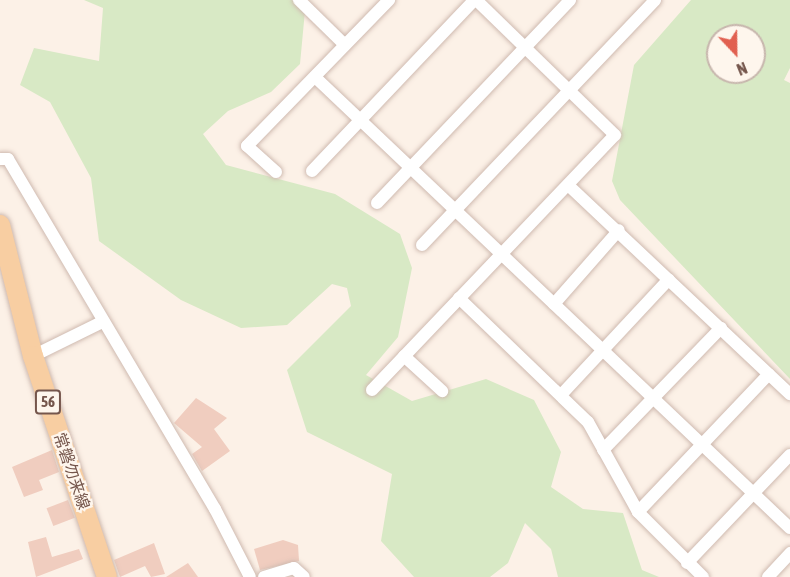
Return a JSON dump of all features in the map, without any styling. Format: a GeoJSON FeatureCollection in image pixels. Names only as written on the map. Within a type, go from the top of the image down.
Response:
{"type":"FeatureCollection","features":[{"type":"Feature","properties":{"kind":"main road","name":"常磐勿来線"},"geometry":{"type":"LineString","coordinates":[[0,225],[33,356],[107,577]]}},
{"type":"Feature","properties":{"kind":"street"},"geometry":{"type":"LineString","coordinates":[[299,0],[345,45]]}},
{"type":"Feature","properties":{"kind":"street"},"geometry":{"type":"LineString","coordinates":[[276,172],[247,146],[389,0]]}},
{"type":"Feature","properties":{"kind":"street"},"geometry":{"type":"LineString","coordinates":[[312,171],[475,0],[615,135],[372,390]]}},
{"type":"Feature","properties":{"kind":"street"},"geometry":{"type":"LineString","coordinates":[[377,203],[570,0]]}},
{"type":"Feature","properties":{"kind":"street"},"geometry":{"type":"LineString","coordinates":[[422,245],[655,0]]}},
{"type":"Feature","properties":{"kind":"street"},"geometry":{"type":"LineString","coordinates":[[315,77],[790,528]]}},
{"type":"Feature","properties":{"kind":"street"},"geometry":{"type":"LineString","coordinates":[[0,159],[8,159],[250,577]]}},
{"type":"Feature","properties":{"kind":"street"},"geometry":{"type":"LineString","coordinates":[[568,185],[620,230],[790,394]]}},
{"type":"Feature","properties":{"kind":"street"},"geometry":{"type":"LineString","coordinates":[[554,304],[620,230]]}},
{"type":"Feature","properties":{"kind":"street"},"geometry":{"type":"LineString","coordinates":[[561,395],[669,279]]}},
{"type":"Feature","properties":{"kind":"street"},"geometry":{"type":"LineString","coordinates":[[459,298],[588,422],[638,512],[703,577]]}},
{"type":"Feature","properties":{"kind":"street"},"geometry":{"type":"LineString","coordinates":[[33,356],[102,322]]}},
{"type":"Feature","properties":{"kind":"street"},"geometry":{"type":"LineString","coordinates":[[603,450],[721,328]]}},
{"type":"Feature","properties":{"kind":"street"},"geometry":{"type":"LineString","coordinates":[[404,356],[441,391]]}},
{"type":"Feature","properties":{"kind":"street"},"geometry":{"type":"LineString","coordinates":[[638,512],[769,374]]}},
{"type":"Feature","properties":{"kind":"street"},"geometry":{"type":"LineString","coordinates":[[687,562],[790,455]]}},
{"type":"Feature","properties":{"kind":"street"},"geometry":{"type":"LineString","coordinates":[[768,577],[790,554]]}},
{"type":"Feature","properties":{"kind":"street"},"geometry":{"type":"LineString","coordinates":[[264,577],[294,568],[304,577]]}},
{"type":"Feature","properties":{"kind":"green space"},"geometry":{"type":"Polygon","coordinates":[[[84,0],[306,0],[300,64],[271,92],[228,111],[203,134],[226,165],[335,194],[400,234],[412,268],[398,337],[366,375],[412,401],[486,379],[534,400],[561,452],[551,487],[583,509],[623,513],[642,570],[659,577],[558,577],[551,549],[525,523],[508,563],[490,577],[414,577],[381,541],[392,474],[307,432],[287,370],[351,306],[347,288],[332,284],[287,325],[241,328],[181,300],[99,241],[91,178],[50,102],[20,85],[34,48],[99,61],[103,8],[84,0]]]}},
{"type":"Feature","properties":{"kind":"green space"},"geometry":{"type":"Polygon","coordinates":[[[691,0],[790,0],[790,68],[784,80],[790,83],[790,379],[620,200],[612,181],[634,65],[691,0]]]}},
{"type":"Feature","properties":{"kind":"building"},"geometry":{"type":"Polygon","coordinates":[[[196,398],[227,418],[214,429],[230,451],[202,471],[192,454],[202,447],[174,423],[196,398]]]}},
{"type":"Feature","properties":{"kind":"building"},"geometry":{"type":"Polygon","coordinates":[[[52,450],[59,472],[39,480],[43,490],[24,497],[12,467],[52,450]]]}},
{"type":"Feature","properties":{"kind":"building"},"geometry":{"type":"Polygon","coordinates":[[[68,500],[75,518],[53,526],[47,508],[68,500]]]}},
{"type":"Feature","properties":{"kind":"building"},"geometry":{"type":"Polygon","coordinates":[[[46,537],[52,557],[79,549],[83,559],[36,577],[28,542],[46,537]]]}},
{"type":"Feature","properties":{"kind":"building"},"geometry":{"type":"Polygon","coordinates":[[[283,540],[298,545],[299,561],[260,570],[254,549],[283,540]]]}},
{"type":"Feature","properties":{"kind":"building"},"geometry":{"type":"Polygon","coordinates":[[[154,543],[165,574],[151,577],[145,566],[120,577],[114,560],[154,543]]]}},
{"type":"Feature","properties":{"kind":"building"},"geometry":{"type":"Polygon","coordinates":[[[188,563],[198,577],[166,577],[188,563]]]}}]}
